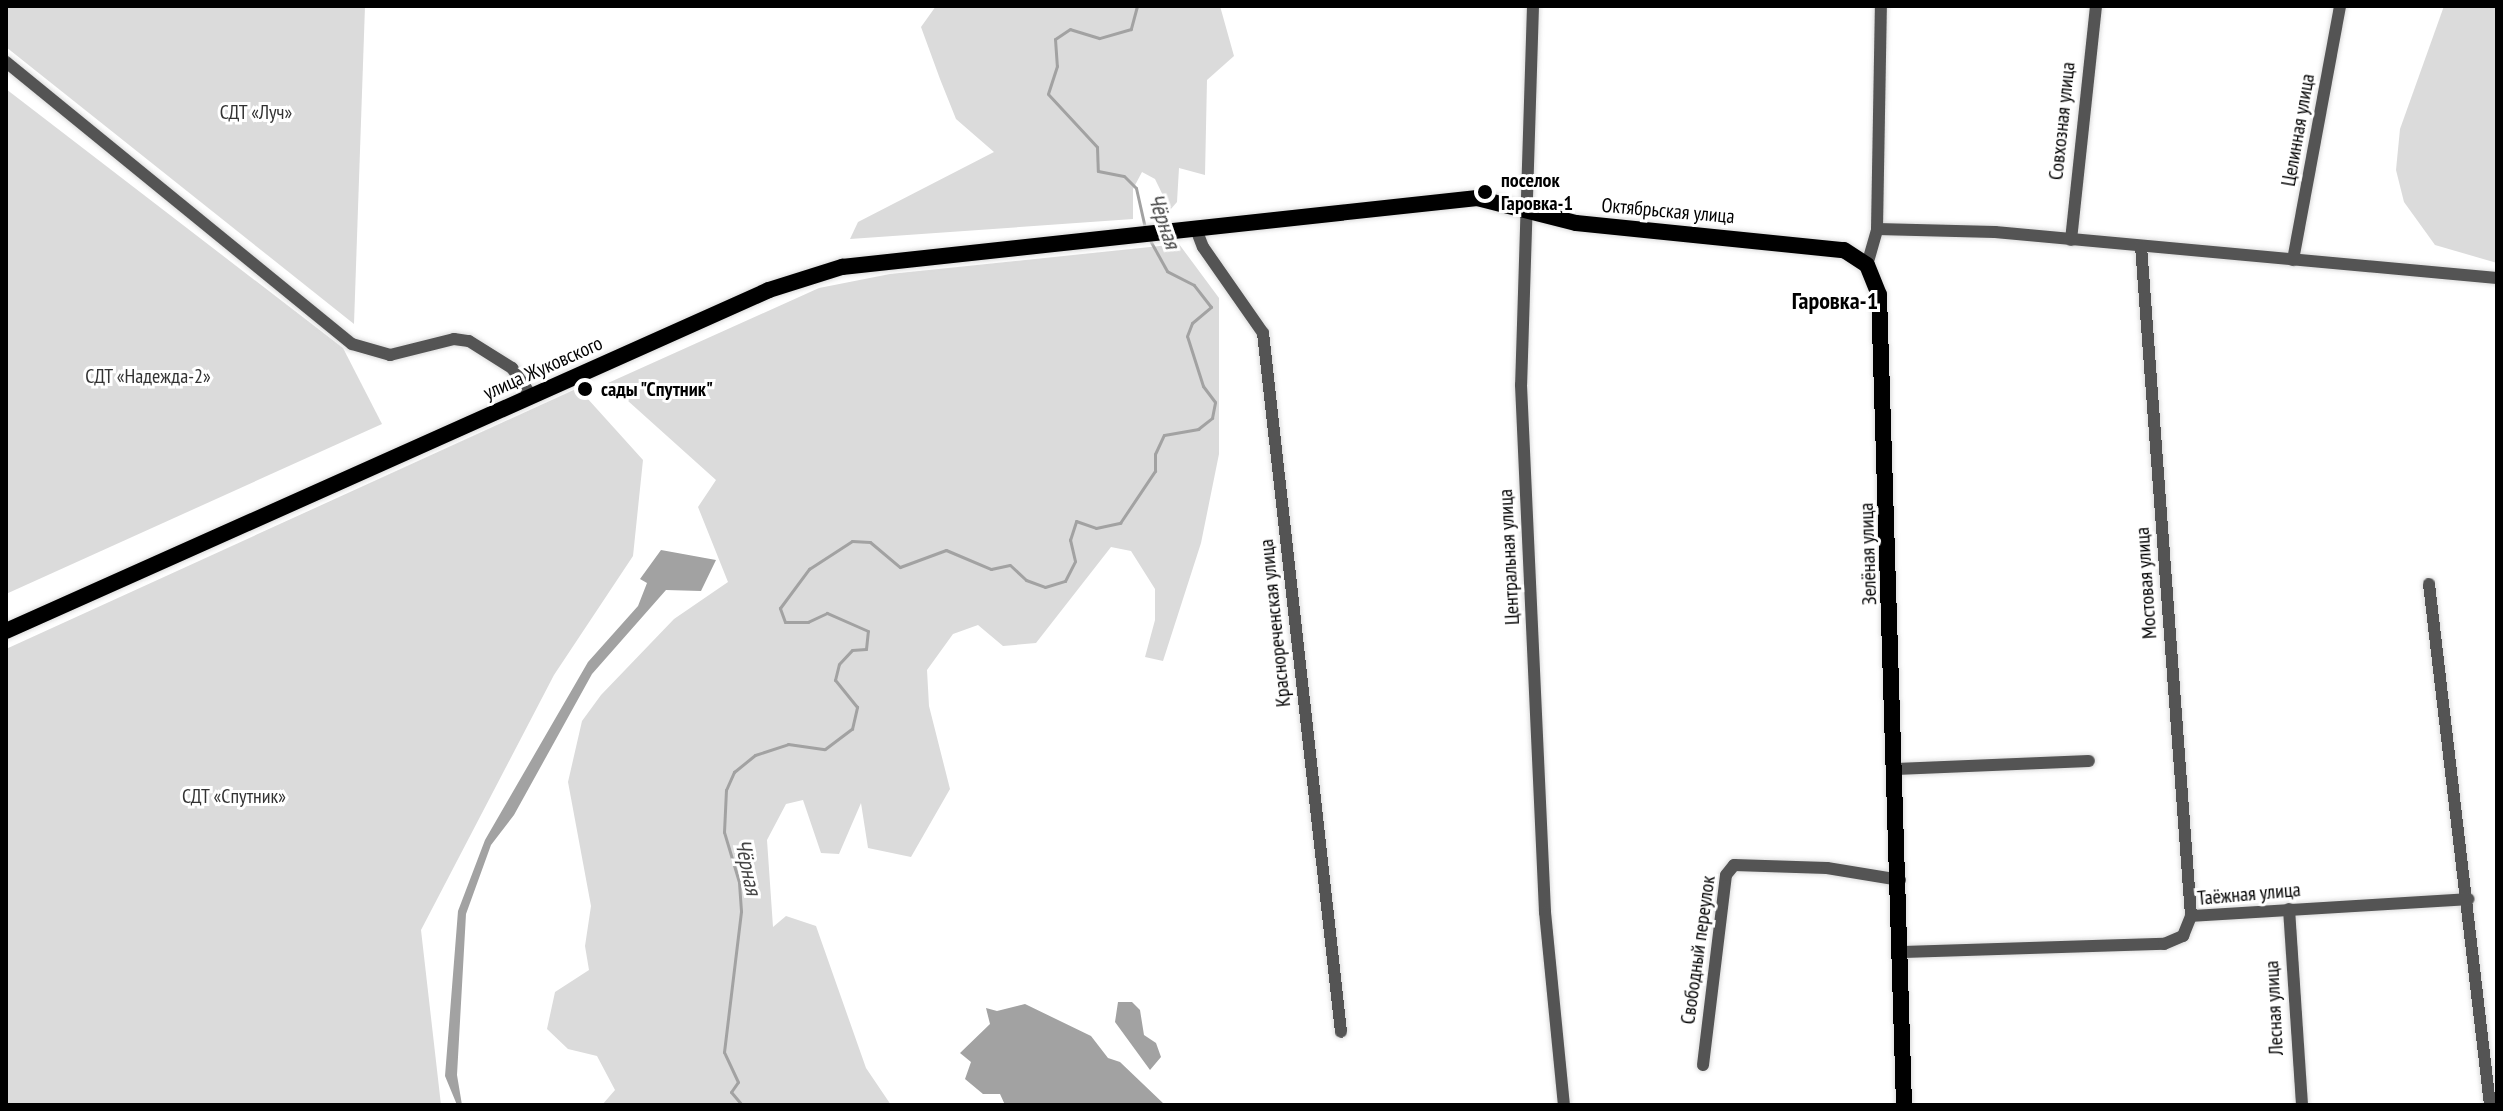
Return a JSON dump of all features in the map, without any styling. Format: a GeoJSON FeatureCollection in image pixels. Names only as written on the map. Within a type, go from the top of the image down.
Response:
{"type":"FeatureCollection","features":[{"type":"Feature","properties":{"kind":"main road","name":"Октябрьская улица"},"geometry":{"type":"LineString","coordinates":[[1176,231],[1477,198],[1576,223],[1823,246],[1844,250],[1867,265]]}},
{"type":"Feature","properties":{"kind":"main road","name":"улица Жуковского"},"geometry":{"type":"LineString","coordinates":[[6,631],[531,395],[811,274],[883,260],[1176,231]]}},
{"type":"Feature","properties":{"kind":"main road","name":"Зелёная улица"},"geometry":{"type":"LineString","coordinates":[[1867,265],[1879,295],[1903,952],[1904,1105]]}},
{"type":"Feature","properties":{"kind":"street","name":"Центральная улица"},"geometry":{"type":"LineString","coordinates":[[1533,6],[1522,401],[1545,912],[1564,1105]]}},
{"type":"Feature","properties":{"kind":"street"},"geometry":{"type":"LineString","coordinates":[[1867,265],[1877,229],[1881,6]]}},
{"type":"Feature","properties":{"kind":"street","name":"Совхозная улица"},"geometry":{"type":"LineString","coordinates":[[2071,240],[2096,6]]}},
{"type":"Feature","properties":{"kind":"street","name":"Целинная улица"},"geometry":{"type":"LineString","coordinates":[[2293,260],[2340,6]]}},
{"type":"Feature","properties":{"kind":"street"},"geometry":{"type":"LineString","coordinates":[[6,62],[352,344],[390,355],[454,339],[469,341],[512,368],[531,395]]}},
{"type":"Feature","properties":{"kind":"street","name":"Краснореченская улица"},"geometry":{"type":"LineString","coordinates":[[1196,229],[1265,344],[1341,1032]]}},
{"type":"Feature","properties":{"kind":"street"},"geometry":{"type":"LineString","coordinates":[[1877,229],[2071,240],[2497,278]]}},
{"type":"Feature","properties":{"kind":"street","name":"Мостовая улица"},"geometry":{"type":"LineString","coordinates":[[2141,246],[2191,916]]}},
{"type":"Feature","properties":{"kind":"street"},"geometry":{"type":"LineString","coordinates":[[2429,584],[2490,1105]]}},
{"type":"Feature","properties":{"kind":"street"},"geometry":{"type":"LineString","coordinates":[[1896,769],[2089,761]]}},
{"type":"Feature","properties":{"kind":"street","name":"Свободный переулок"},"geometry":{"type":"LineString","coordinates":[[1703,1065],[1726,875],[1734,865],[1827,868],[1900,880]]}},
{"type":"Feature","properties":{"kind":"street","name":"Таёжная улица"},"geometry":{"type":"LineString","coordinates":[[1903,952],[2164,944],[2183,936],[2191,916],[2468,899]]}},
{"type":"Feature","properties":{"kind":"street","name":"Лесная улица"},"geometry":{"type":"LineString","coordinates":[[2289,909],[2302,1105]]}},
{"type":"Feature","properties":{"kind":"green space","name":"СДТ «Луч»"},"geometry":{"type":"Polygon","coordinates":[[[6,6],[365,6],[354,324],[6,47],[6,6]]]}},
{"type":"Feature","properties":{"kind":"green space"},"geometry":{"type":"Polygon","coordinates":[[[936,6],[1220,6],[1234,56],[1207,80],[1205,175],[1179,168],[1177,202],[1170,210],[1155,179],[1142,172],[1133,189],[1133,219],[850,239],[858,222],[994,152],[956,119],[940,79],[921,27],[936,6]]]}},
{"type":"Feature","properties":{"kind":"green space"},"geometry":{"type":"Polygon","coordinates":[[[2444,6],[2497,6],[2497,263],[2435,245],[2404,202],[2396,170],[2400,129],[2444,6]]]}},
{"type":"Feature","properties":{"kind":"green space","name":"СДТ «Надежда-2»"},"geometry":{"type":"Polygon","coordinates":[[[6,89],[343,348],[382,424],[6,594],[6,89]]]}},
{"type":"Feature","properties":{"kind":"green space"},"geometry":{"type":"Polygon","coordinates":[[[1179,244],[1219,298],[1219,454],[1201,543],[1163,661],[1145,657],[1155,620],[1155,589],[1131,551],[1111,547],[1036,643],[1003,646],[978,625],[953,634],[927,670],[929,706],[950,789],[911,857],[868,848],[861,803],[839,854],[821,853],[803,800],[786,804],[767,840],[773,927],[786,916],[816,926],[866,1068],[891,1105],[602,1105],[615,1090],[597,1056],[568,1049],[547,1029],[555,992],[589,970],[585,946],[591,906],[568,782],[582,721],[601,695],[674,619],[728,582],[698,507],[716,480],[608,383],[819,288],[890,274],[1179,244]]]}},
{"type":"Feature","properties":{"kind":"green space","name":"СДТ «Спутник»"},"geometry":{"type":"Polygon","coordinates":[[[578,388],[643,460],[633,556],[554,675],[421,930],[441,1105],[6,1105],[6,649],[578,388]]]}},
{"type":"Feature","properties":{"kind":"shaded area"},"geometry":{"type":"Polygon","coordinates":[[[661,550],[716,560],[701,591],[666,590],[592,674],[514,815],[491,845],[466,914],[457,1075],[462,1105],[457,1105],[445,1076],[458,911],[485,840],[588,662],[638,606],[647,583],[640,579],[661,550]]]}},
{"type":"Feature","properties":{"kind":"shaded area"},"geometry":{"type":"Polygon","coordinates":[[[1118,1002],[1132,1002],[1140,1010],[1144,1035],[1156,1043],[1161,1057],[1150,1070],[1115,1022],[1118,1002]]]}},
{"type":"Feature","properties":{"kind":"shaded area"},"geometry":{"type":"Polygon","coordinates":[[[1025,1004],[1091,1036],[1108,1058],[1120,1062],[1165,1105],[1005,1105],[1000,1094],[983,1094],[965,1079],[971,1062],[960,1053],[990,1024],[986,1008],[997,1011],[1025,1004]]]}},
{"type":"Feature","properties":{"kind":"waterway","name":"Чёрная"},"geometry":{"type":"LineString","coordinates":[[1137,6],[1131,29],[1099,38],[1070,29],[1055,39],[1057,66],[1048,94],[1097,147],[1098,171],[1124,176],[1136,188],[1145,228]]}},
{"type":"Feature","properties":{"kind":"waterway","name":"Чёрная"},"geometry":{"type":"LineString","coordinates":[[742,1105],[731,1092],[738,1082],[724,1052],[741,911],[739,882],[724,832],[726,790],[734,772],[755,755],[788,744],[825,749],[852,729],[857,707],[835,680],[839,664],[852,650],[866,649],[868,631],[827,613],[808,622],[785,622],[780,608],[809,569],[852,541],[870,542],[900,567],[946,550],[991,569],[1010,565],[1026,580],[1045,587],[1065,581],[1075,561],[1070,540],[1076,521],[1096,528],[1120,523],[1155,471],[1155,454],[1164,435],[1198,429],[1212,418],[1215,402],[1203,386],[1187,336],[1192,323],[1211,307],[1194,285],[1167,271],[1149,239]]}},
{"type":"Feature","properties":{"kind":"place","name":"поселок Гаровка-1"},"geometry":{"type":"Point","coordinates":[1485,192]}},
{"type":"Feature","properties":{"kind":"place","name":"сады \"Спутник\""},"geometry":{"type":"Point","coordinates":[585,389]}},
{"type":"Feature","properties":{"kind":"district","name":"Гаровка-1"},"geometry":{"type":"Point","coordinates":[1835,301]}}]}
